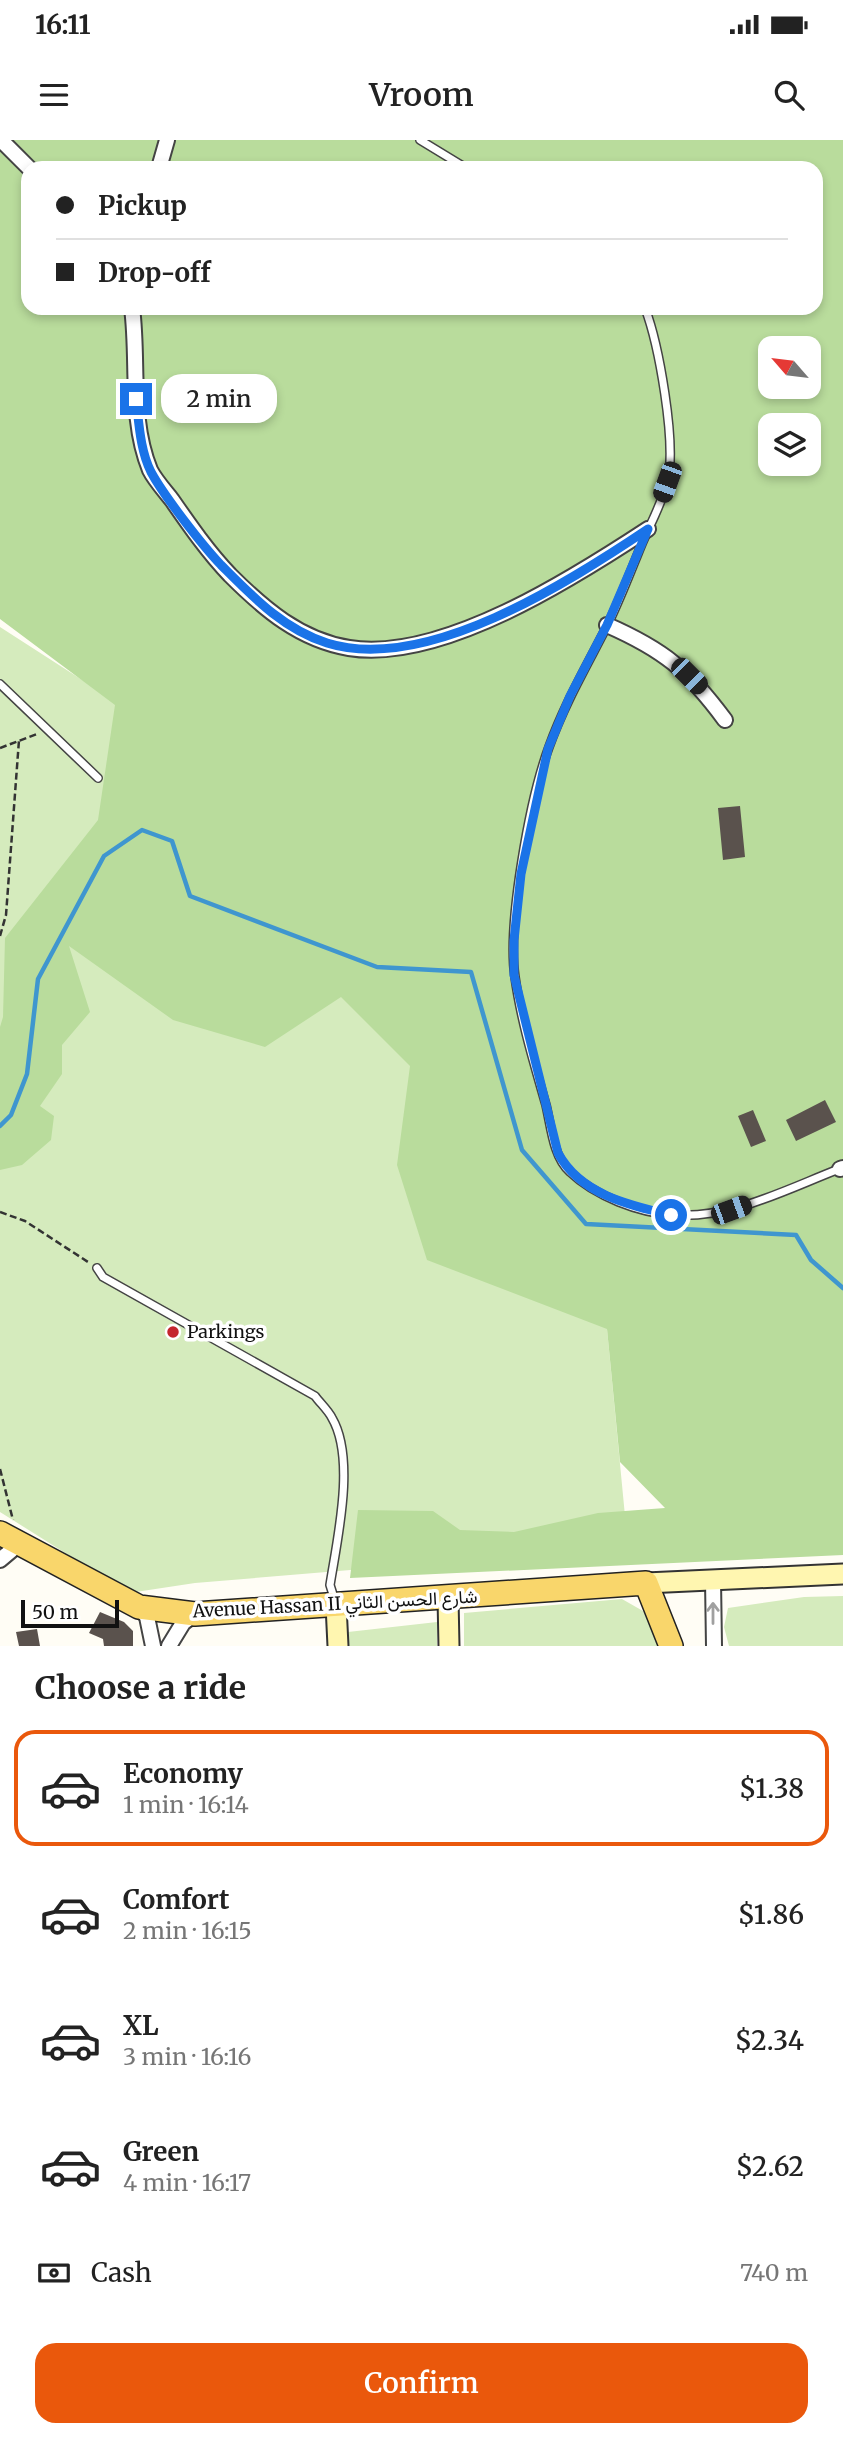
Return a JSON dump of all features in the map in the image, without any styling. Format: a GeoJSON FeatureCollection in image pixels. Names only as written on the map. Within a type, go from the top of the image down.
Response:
{"type":"FeatureCollection","features":[{"type":"Feature","properties":{"kind":"main road","name":"Avenue Hassan II شارع الحسن الثاني"},"geometry":{"type":"LineString","coordinates":[[9,1538],[139,1607],[195,1614],[646,1583]]}},
{"type":"Feature","properties":{"kind":"main road"},"geometry":{"type":"LineString","coordinates":[[671,1646],[646,1583],[843,1574]]}},
{"type":"Feature","properties":{"kind":"main road"},"geometry":{"type":"LineString","coordinates":[[448,1598],[449,1646]]}},
{"type":"Feature","properties":{"kind":"main road"},"geometry":{"type":"LineString","coordinates":[[336,1605],[338,1646]]}},
{"type":"Feature","properties":{"kind":"street"},"geometry":{"type":"LineString","coordinates":[[1,140],[22,161]]}},
{"type":"Feature","properties":{"kind":"street"},"geometry":{"type":"LineString","coordinates":[[161,161],[167,140]]}},
{"type":"Feature","properties":{"kind":"street"},"geometry":{"type":"LineString","coordinates":[[133,315],[137,344],[136,399],[140,436],[151,471],[210,554],[265,610],[326,642],[351,649],[395,648],[489,620],[594,564],[648,529]]}},
{"type":"Feature","properties":{"kind":"street"},"geometry":{"type":"LineString","coordinates":[[607,625],[654,646],[674,661],[704,691],[725,720]]}},
{"type":"Feature","properties":{"kind":"street"},"geometry":{"type":"LineString","coordinates":[[0,1560],[9,1538]]}},
{"type":"Feature","properties":{"kind":"street"},"geometry":{"type":"LineString","coordinates":[[713,1580],[714,1646]]}},
{"type":"Feature","properties":{"kind":"street"},"geometry":{"type":"LineString","coordinates":[[139,1607],[147,1617],[153,1646]]}},
{"type":"Feature","properties":{"kind":"street"},"geometry":{"type":"LineString","coordinates":[[169,1646],[183,1623],[195,1614]]}},
{"type":"Feature","properties":{"kind":"lane"},"geometry":{"type":"LineString","coordinates":[[420,140],[454,161]]}},
{"type":"Feature","properties":{"kind":"lane"},"geometry":{"type":"LineString","coordinates":[[646,315],[670,429],[671,461],[667,482],[648,529],[607,625],[570,696],[548,749],[521,874],[514,940],[514,975],[527,1035],[558,1153],[568,1171],[596,1191],[633,1206],[671,1215],[731,1210],[842,1168]]}},
{"type":"Feature","properties":{"kind":"lane"},"geometry":{"type":"LineString","coordinates":[[0,684],[98,778]]}},
{"type":"Feature","properties":{"kind":"lane"},"geometry":{"type":"LineString","coordinates":[[97,1268],[103,1278],[306,1391],[332,1418],[341,1445],[343,1480],[330,1586],[336,1605]]}},
{"type":"Feature","properties":{"kind":"path"},"geometry":{"type":"LineString","coordinates":[[0,748],[50,730]]}},
{"type":"Feature","properties":{"kind":"path"},"geometry":{"type":"LineString","coordinates":[[0,936],[6,915],[19,740]]}},
{"type":"Feature","properties":{"kind":"path"},"geometry":{"type":"LineString","coordinates":[[0,1212],[24,1221],[97,1268]]}},
{"type":"Feature","properties":{"kind":"path"},"geometry":{"type":"LineString","coordinates":[[0,1469],[9,1538]]}},
{"type":"Feature","properties":{"kind":"green space"},"geometry":{"type":"Polygon","coordinates":[[[0,140],[843,140],[843,1540],[607,1329],[628,1547],[195,1583],[129,1593],[0,1512],[0,627],[211,763],[0,512],[0,140]]]}},
{"type":"Feature","properties":{"kind":"green space"},"geometry":{"type":"Polygon","coordinates":[[[0,140],[843,140],[843,1555],[350,1578],[358,1510],[433,1511],[460,1530],[514,1532],[598,1513],[665,1508],[620,1462],[607,1329],[427,1260],[397,1165],[410,1066],[341,997],[265,1047],[173,1020],[69,946],[90,1012],[62,1045],[62,1074],[40,1106],[54,1116],[51,1140],[22,1165],[0,1170],[0,1027],[3,1017],[5,938],[98,820],[115,705],[0,619],[0,140]]]}},
{"type":"Feature","properties":{"kind":"green space"},"geometry":{"type":"Polygon","coordinates":[[[843,1596],[843,1646],[729,1646],[724,1627],[728,1608],[804,1597],[843,1596]]]}},
{"type":"Feature","properties":{"kind":"green space"},"geometry":{"type":"Polygon","coordinates":[[[622,1599],[643,1611],[662,1646],[464,1646],[464,1613],[622,1599]]]}},
{"type":"Feature","properties":{"kind":"green space"},"geometry":{"type":"Polygon","coordinates":[[[437,1622],[437,1646],[349,1646],[348,1632],[437,1622]]]}},
{"type":"Feature","properties":{"kind":"building"},"geometry":{"type":"Polygon","coordinates":[[[740,806],[745,857],[723,860],[718,808],[740,806]]]}},
{"type":"Feature","properties":{"kind":"building"},"geometry":{"type":"Polygon","coordinates":[[[825,1100],[836,1122],[796,1141],[786,1120],[825,1100]]]}},
{"type":"Feature","properties":{"kind":"building"},"geometry":{"type":"Polygon","coordinates":[[[753,1110],[766,1141],[751,1147],[738,1116],[753,1110]]]}},
{"type":"Feature","properties":{"kind":"building"},"geometry":{"type":"Polygon","coordinates":[[[100,1612],[124,1622],[133,1631],[133,1646],[104,1646],[103,1639],[89,1633],[100,1612]]]}},
{"type":"Feature","properties":{"kind":"building"},"geometry":{"type":"Polygon","coordinates":[[[37,1629],[40,1646],[19,1646],[16,1632],[37,1629]]]}},
{"type":"Feature","properties":{"kind":"waterway"},"geometry":{"type":"LineString","coordinates":[[0,1126],[11,1115],[27,1074],[38,979],[104,856],[142,830],[172,841],[190,896],[377,967],[471,972],[522,1150],[586,1224],[796,1235],[811,1260],[843,1288]]}},
{"type":"Feature","properties":{"kind":"place","name":"Parkings"},"geometry":{"type":"Point","coordinates":[173,1332]}},
{"type":"Feature","properties":{"kind":"route"},"geometry":{"type":"LineString","coordinates":[[136,399],[140,436],[151,471],[210,554],[265,610],[296,629],[351,649],[395,648],[489,620],[530,601],[648,529],[607,625],[570,696],[548,749],[521,874],[514,940],[514,975],[558,1153],[568,1171],[596,1191],[633,1206],[671,1215]]}}]}
